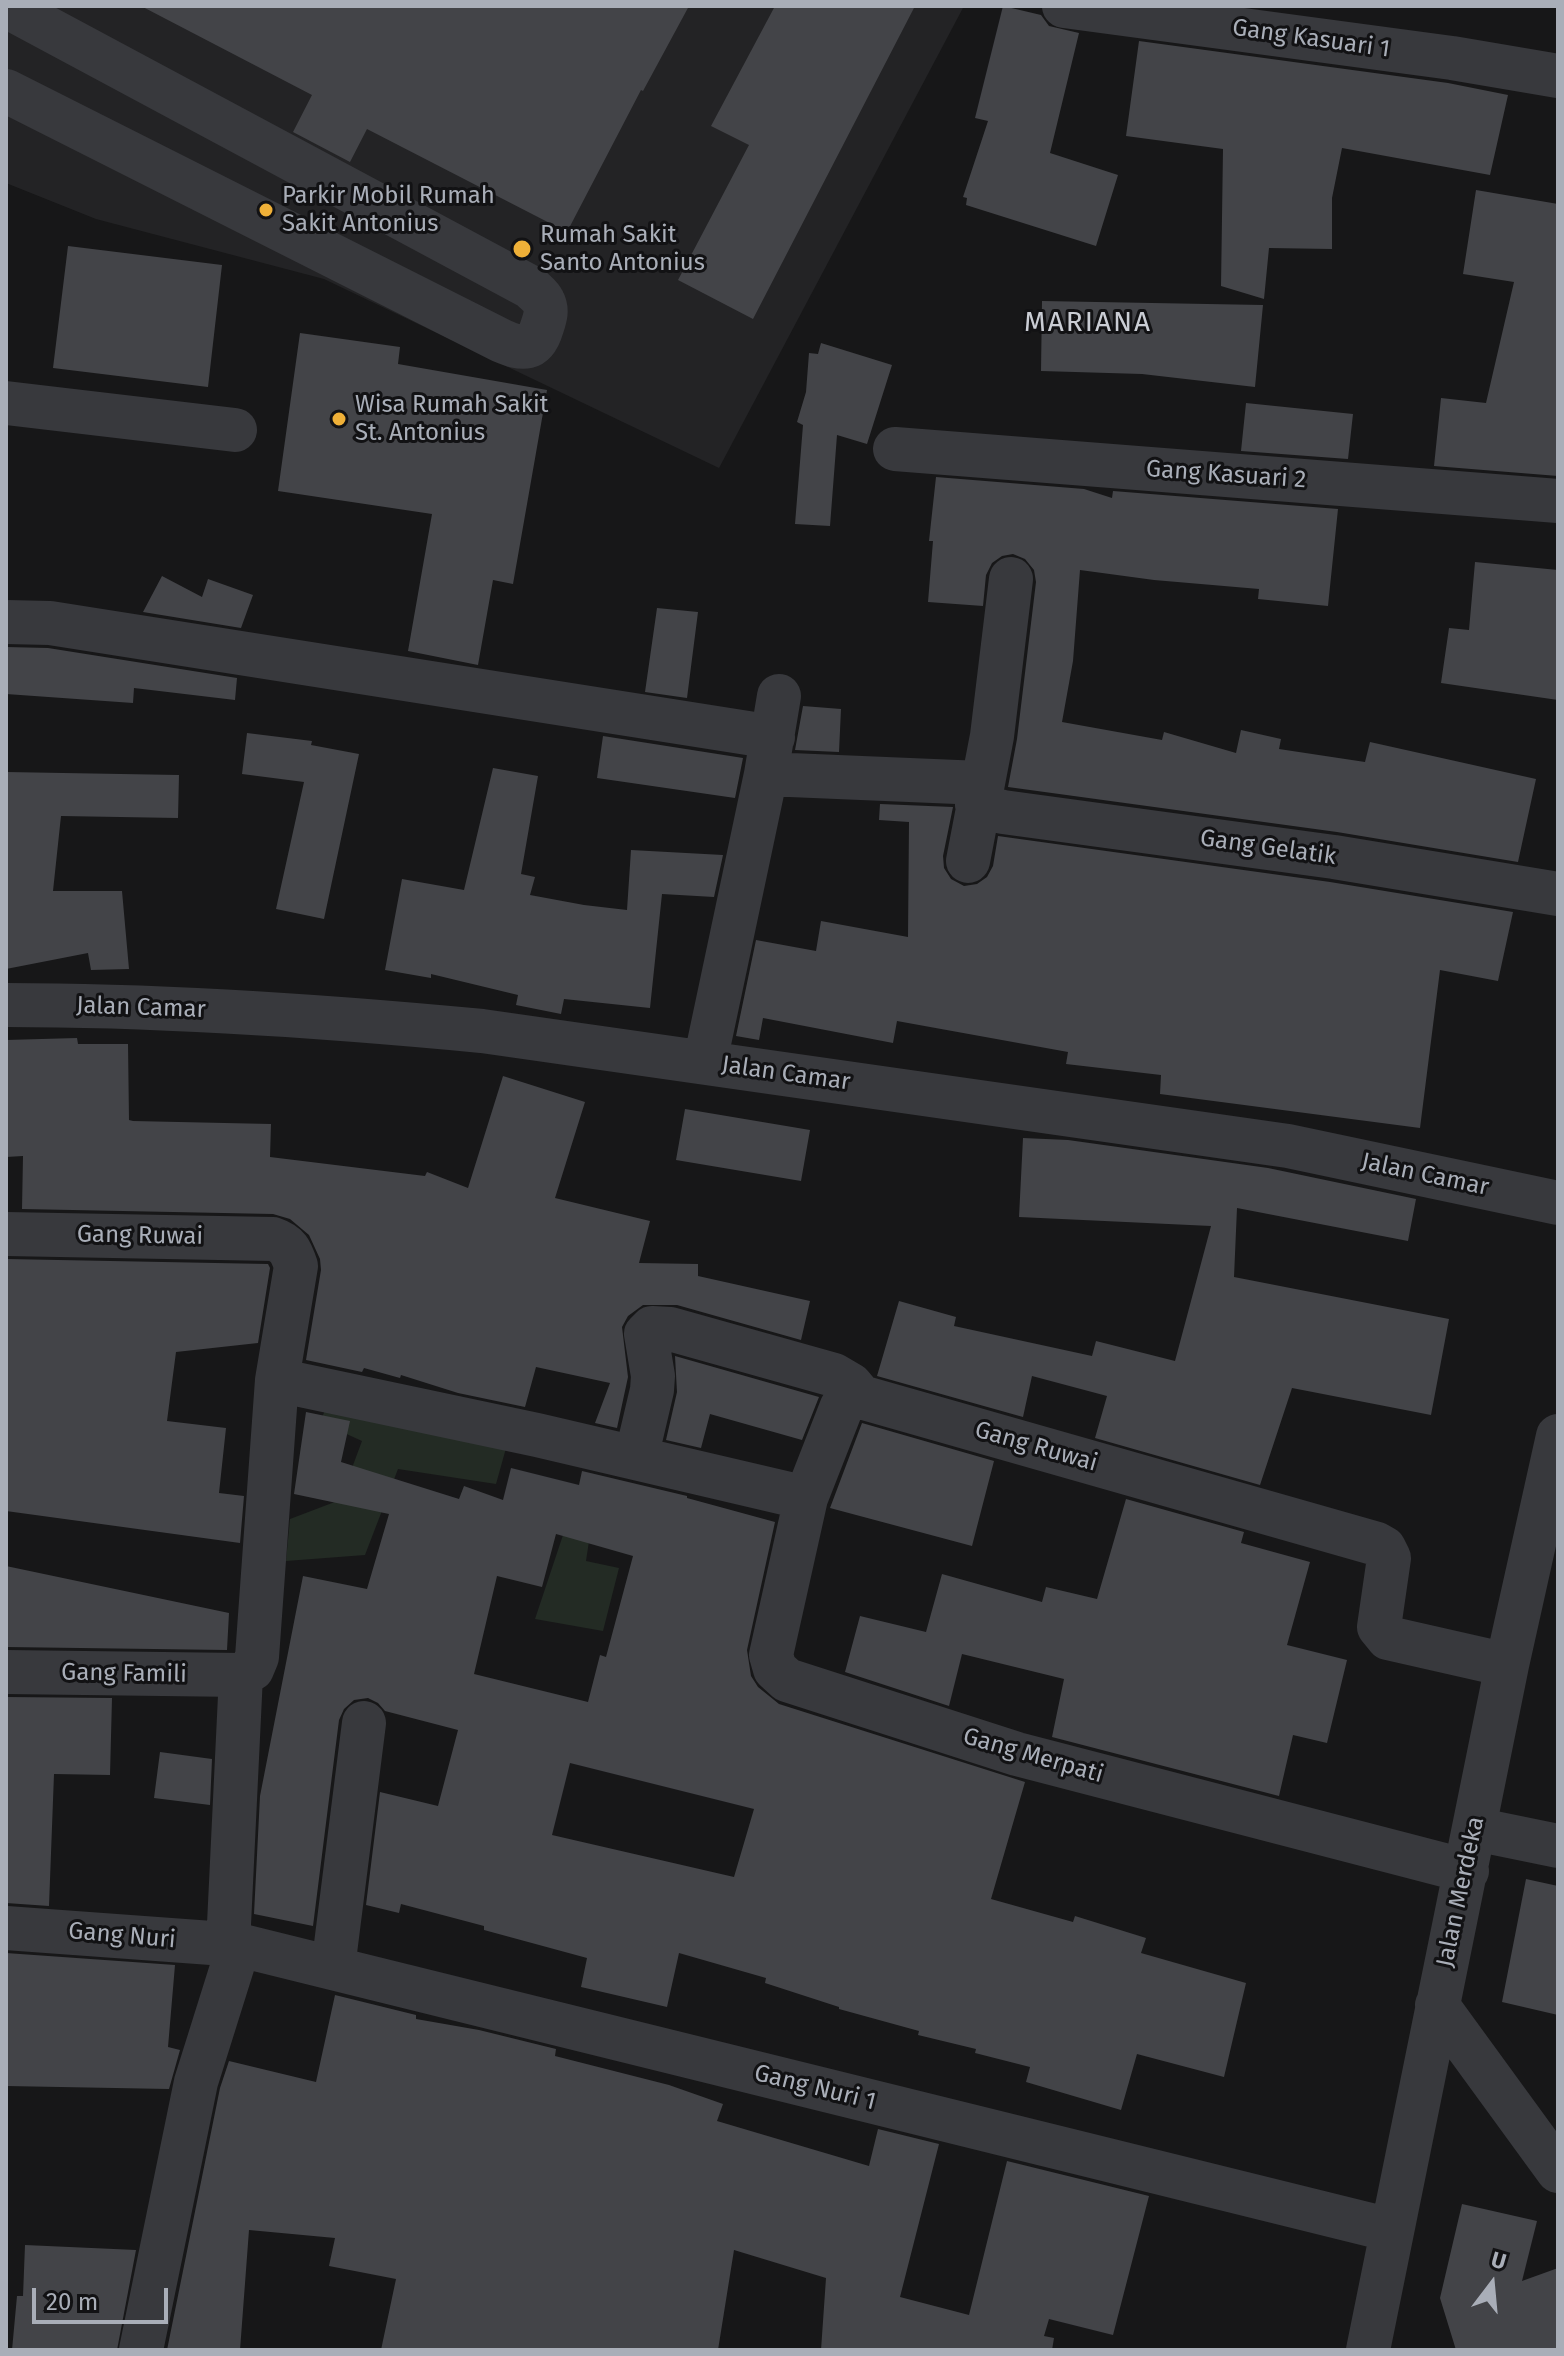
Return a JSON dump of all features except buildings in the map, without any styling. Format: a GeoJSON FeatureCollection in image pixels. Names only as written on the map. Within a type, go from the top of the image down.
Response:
{"type":"FeatureCollection","features":[{"type":"Feature","properties":{"kind":"street"},"geometry":{"type":"LineString","coordinates":[[6,6],[530,287],[543,299],[546,312],[537,341],[533,345],[516,347],[502,341],[6,91]]}},
{"type":"Feature","properties":{"kind":"street","name":"Gang Kasuari 1"},"geometry":{"type":"LineString","coordinates":[[1064,6],[1452,58],[1558,76]]}},
{"type":"Feature","properties":{"kind":"street"},"geometry":{"type":"LineString","coordinates":[[6,403],[235,430]]}},
{"type":"Feature","properties":{"kind":"street","name":"Gang Kasuari 2"},"geometry":{"type":"LineString","coordinates":[[895,449],[1558,501]]}},
{"type":"Feature","properties":{"kind":"street"},"geometry":{"type":"LineString","coordinates":[[968,861],[992,736],[1011,579]]}},
{"type":"Feature","properties":{"kind":"street","name":"Gang Gelatik"},"geometry":{"type":"LineString","coordinates":[[6,622],[50,623],[773,736],[979,794],[1003,812],[1334,857],[1558,894]]}},
{"type":"Feature","properties":{"kind":"street"},"geometry":{"type":"LineString","coordinates":[[705,1062],[773,736]]}},
{"type":"Feature","properties":{"kind":"street","name":"Jalan Camar"},"geometry":{"type":"LineString","coordinates":[[6,1005],[100,1005],[355,1019],[482,1031],[1288,1146],[1558,1203]]}},
{"type":"Feature","properties":{"kind":"street","name":"Gang Ruwai"},"geometry":{"type":"LineString","coordinates":[[6,1234],[273,1239],[283,1242],[291,1250],[296,1266],[277,1380]]}},
{"type":"Feature","properties":{"kind":"street"},"geometry":{"type":"LineString","coordinates":[[141,2350],[196,2082],[233,1945],[241,1675],[252,1669],[257,1657],[277,1380],[537,1435],[806,1498],[842,1406],[850,1399],[861,1397],[851,1385],[834,1375],[670,1329],[652,1328],[646,1334],[653,1376],[652,1390],[636,1458]]}},
{"type":"Feature","properties":{"kind":"street","name":"Gang Ruwai"},"geometry":{"type":"LineString","coordinates":[[861,1397],[1377,1544],[1384,1548],[1389,1558],[1379,1627],[1388,1638],[1488,1661]]}},
{"type":"Feature","properties":{"kind":"street","name":"Jalan Merdeka"},"geometry":{"type":"LineString","coordinates":[[1368,2350],[1475,1829],[1488,1661],[1558,1436]]}},
{"type":"Feature","properties":{"kind":"street","name":"Gang Merpati"},"geometry":{"type":"LineString","coordinates":[[806,1498],[771,1655],[775,1669],[787,1680],[1017,1754],[1467,1871]]}},
{"type":"Feature","properties":{"kind":"street","name":"Gang Famili"},"geometry":{"type":"LineString","coordinates":[[6,1672],[241,1675]]}},
{"type":"Feature","properties":{"kind":"street"},"geometry":{"type":"LineString","coordinates":[[333,1968],[364,1723]]}},
{"type":"Feature","properties":{"kind":"street"},"geometry":{"type":"LineString","coordinates":[[1475,1829],[1558,1846]]}},
{"type":"Feature","properties":{"kind":"street","name":"Gang Nuri"},"geometry":{"type":"LineString","coordinates":[[6,1928],[233,1945]]}},
{"type":"Feature","properties":{"kind":"street","name":"Gang Nuri 1"},"geometry":{"type":"LineString","coordinates":[[233,1945],[1391,2230]]}},
{"type":"Feature","properties":{"kind":"street"},"geometry":{"type":"LineString","coordinates":[[1437,2005],[1558,2171]]}},
{"type":"Feature","properties":{"kind":"shaded area","name":"Rumah Sakit Santo Antonius"},"geometry":{"type":"Polygon","coordinates":[[[6,6],[964,6],[719,468],[324,279],[96,219],[6,183],[6,6]]]}},
{"type":"Feature","properties":{"kind":"shaded area"},"geometry":{"type":"Polygon","coordinates":[[[326,1408],[508,1441],[496,1484],[398,1469],[365,1555],[286,1561],[290,1519],[340,1500],[362,1441],[320,1422],[326,1408]]]}},
{"type":"Feature","properties":{"kind":"shaded area"},"geometry":{"type":"Polygon","coordinates":[[[574,1502],[594,1508],[586,1561],[619,1568],[603,1631],[535,1619],[574,1502]]]}},
{"type":"Feature","properties":{"kind":"place","name":"Parkir Mobil Rumah Sakit Antonius"},"geometry":{"type":"Point","coordinates":[266,210]}},
{"type":"Feature","properties":{"kind":"place","name":"Rumah Sakit Santo Antonius"},"geometry":{"type":"Point","coordinates":[522,249]}},
{"type":"Feature","properties":{"kind":"place","name":"Wisa Rumah Sakit St. Antonius"},"geometry":{"type":"Point","coordinates":[339,419]}},
{"type":"Feature","properties":{"kind":"district","name":"MARIANA"},"geometry":{"type":"Point","coordinates":[1088,323]}}]}
